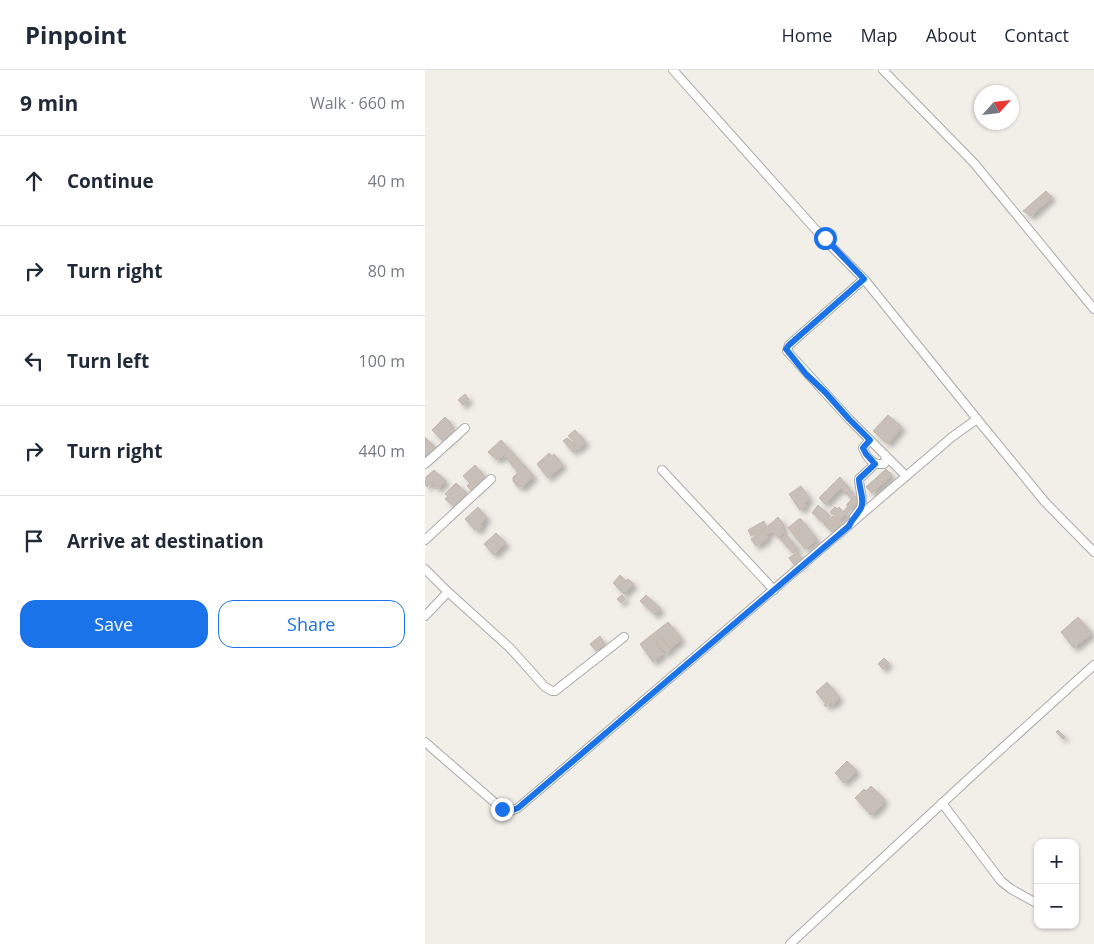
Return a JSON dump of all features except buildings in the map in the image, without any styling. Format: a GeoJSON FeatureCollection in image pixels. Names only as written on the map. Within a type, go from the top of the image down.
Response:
{"type":"FeatureCollection","features":[{"type":"Feature","properties":{"kind":"street"},"geometry":{"type":"LineString","coordinates":[[673,70],[864,279],[1045,502],[1094,552]]}},
{"type":"Feature","properties":{"kind":"street"},"geometry":{"type":"LineString","coordinates":[[883,70],[974,163],[1094,309]]}},
{"type":"Feature","properties":{"kind":"street"},"geometry":{"type":"LineString","coordinates":[[864,279],[786,349],[806,374],[906,476]]}},
{"type":"Feature","properties":{"kind":"street"},"geometry":{"type":"LineString","coordinates":[[425,742],[502,809],[510,811],[518,808],[952,437],[977,419]]}},
{"type":"Feature","properties":{"kind":"street"},"geometry":{"type":"LineString","coordinates":[[425,464],[465,428]]}},
{"type":"Feature","properties":{"kind":"street"},"geometry":{"type":"LineString","coordinates":[[870,440],[863,448],[875,464]]}},
{"type":"Feature","properties":{"kind":"street"},"geometry":{"type":"LineString","coordinates":[[849,526],[861,507],[862,496],[859,479],[875,464],[884,464],[886,461],[885,455]]}},
{"type":"Feature","properties":{"kind":"street"},"geometry":{"type":"LineString","coordinates":[[662,470],[774,590]]}},
{"type":"Feature","properties":{"kind":"street"},"geometry":{"type":"LineString","coordinates":[[425,540],[491,479]]}},
{"type":"Feature","properties":{"kind":"street"},"geometry":{"type":"LineString","coordinates":[[425,569],[510,648],[545,687],[553,691],[624,637]]}},
{"type":"Feature","properties":{"kind":"street"},"geometry":{"type":"LineString","coordinates":[[425,616],[448,592]]}},
{"type":"Feature","properties":{"kind":"street"},"geometry":{"type":"LineString","coordinates":[[790,944],[1094,665]]}},
{"type":"Feature","properties":{"kind":"street"},"geometry":{"type":"LineString","coordinates":[[942,803],[1001,880],[1011,889],[1034,902]]}},
{"type":"Feature","properties":{"kind":"route"},"geometry":{"type":"LineString","coordinates":[[502,809],[510,811],[518,808],[849,526],[861,507],[862,496],[859,479],[875,464],[863,448],[870,440],[806,374],[786,349],[864,279],[825,238]]}}]}
